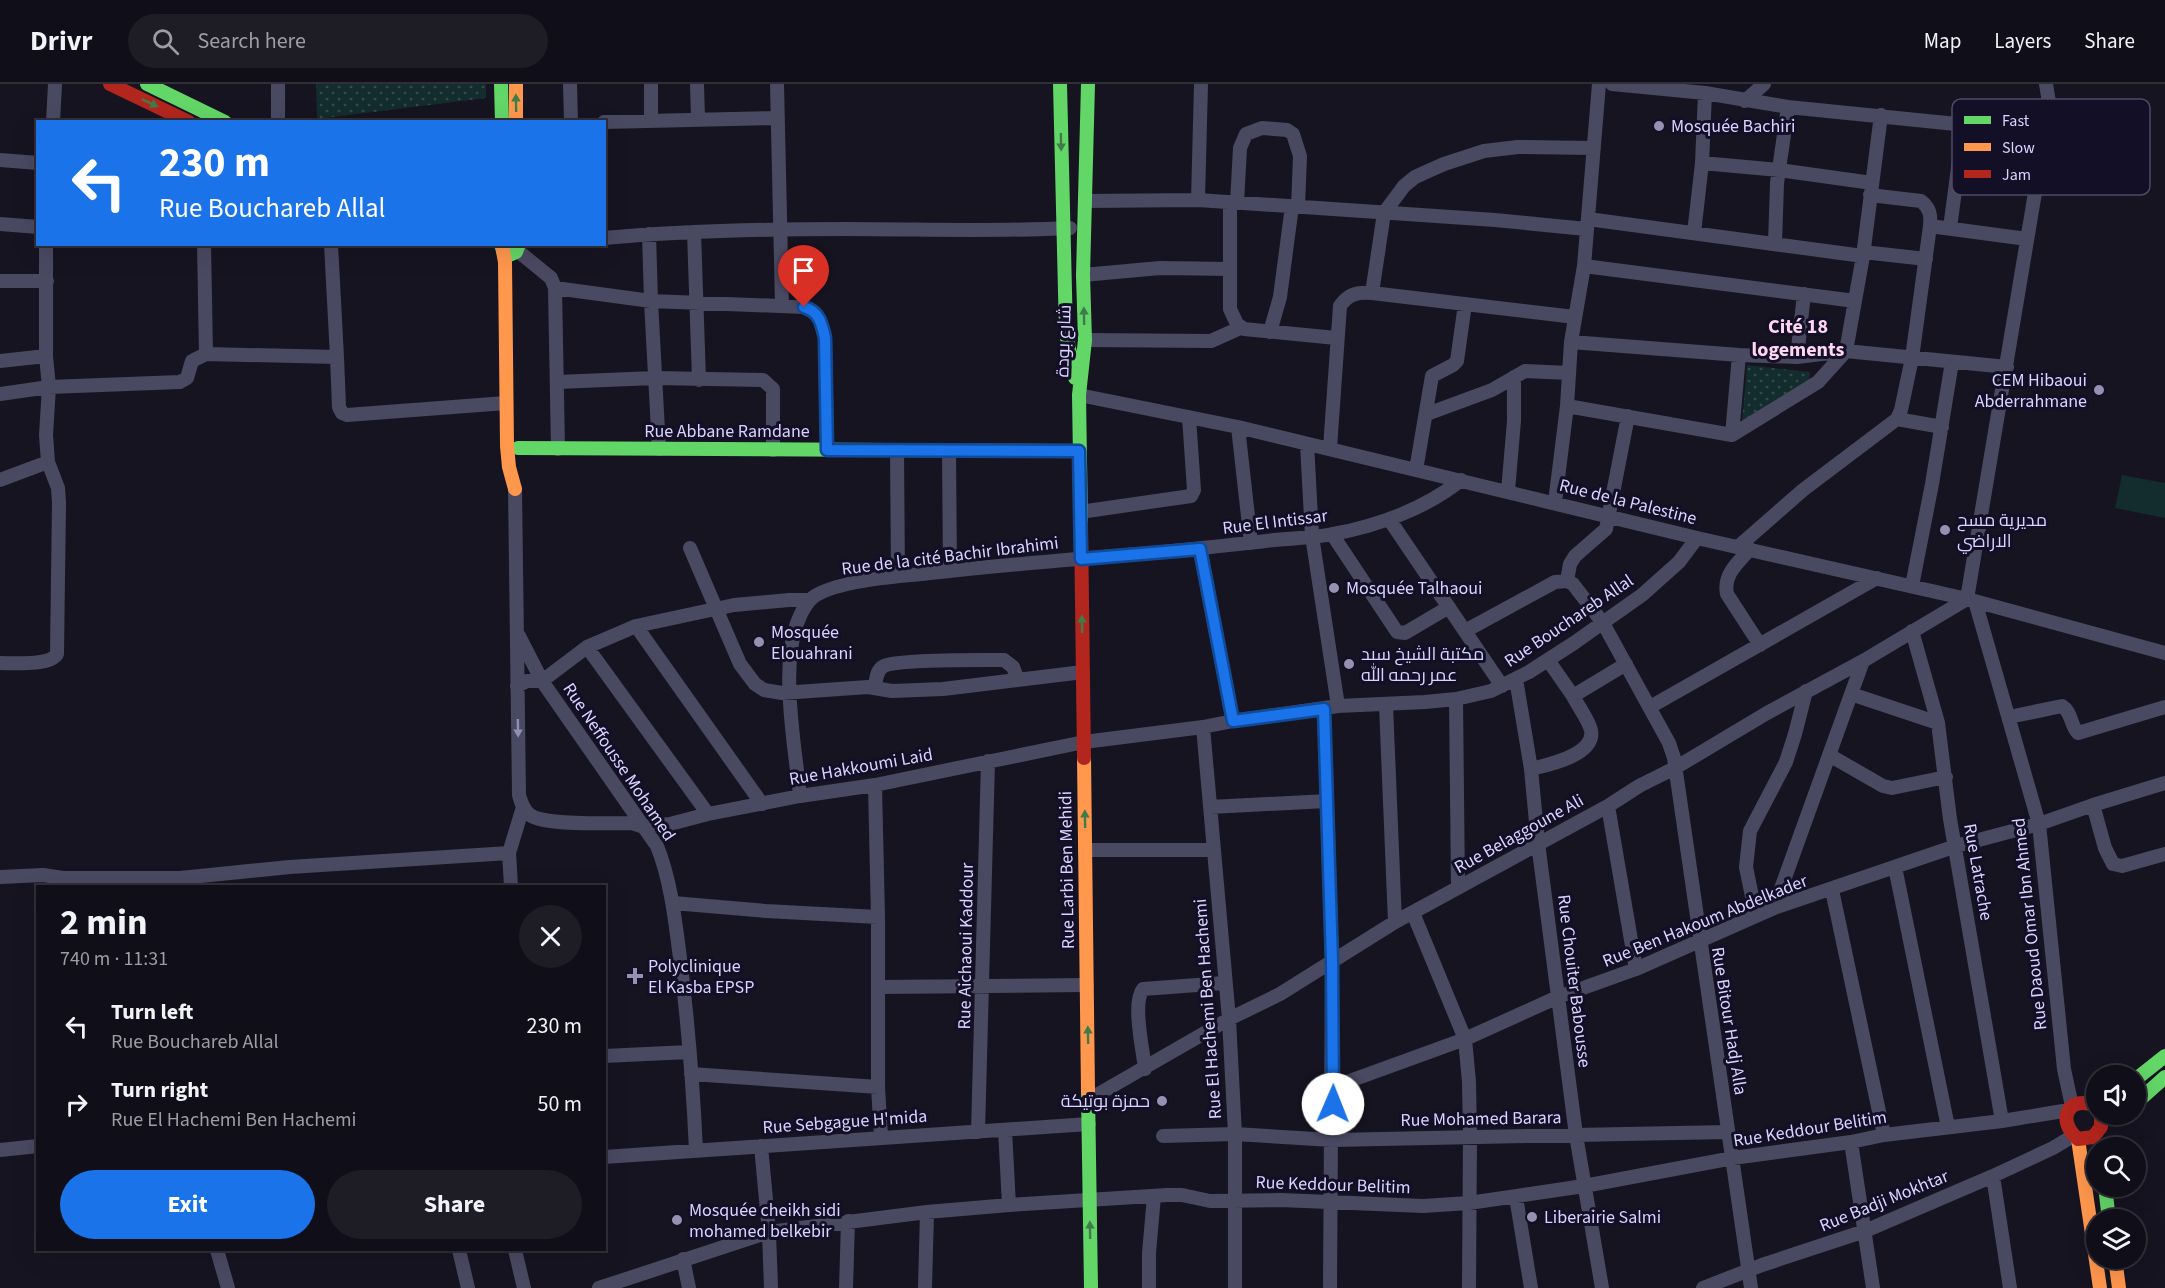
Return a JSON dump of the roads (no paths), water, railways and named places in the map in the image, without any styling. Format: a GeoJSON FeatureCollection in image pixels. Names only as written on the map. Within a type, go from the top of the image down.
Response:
{"type":"FeatureCollection","features":[{"type":"Feature","properties":{"kind":"street"},"geometry":{"type":"LineString","coordinates":[[53,120],[56,84]]}},
{"type":"Feature","properties":{"kind":"street"},"geometry":{"type":"LineString","coordinates":[[110,84],[185,120]]}},
{"type":"Feature","properties":{"kind":"street"},"geometry":{"type":"LineString","coordinates":[[147,84],[221,120]]}},
{"type":"Feature","properties":{"kind":"street"},"geometry":{"type":"LineString","coordinates":[[278,84],[278,120]]}},
{"type":"Feature","properties":{"kind":"street"},"geometry":{"type":"LineString","coordinates":[[501,84],[502,120]]}},
{"type":"Feature","properties":{"kind":"street"},"geometry":{"type":"LineString","coordinates":[[516,84],[516,120]]}},
{"type":"Feature","properties":{"kind":"street"},"geometry":{"type":"LineString","coordinates":[[570,84],[571,120]]}},
{"type":"Feature","properties":{"kind":"street"},"geometry":{"type":"LineString","coordinates":[[651,84],[651,121]]}},
{"type":"Feature","properties":{"kind":"street"},"geometry":{"type":"LineString","coordinates":[[696,84],[698,119]]}},
{"type":"Feature","properties":{"kind":"street"},"geometry":{"type":"LineString","coordinates":[[777,84],[782,305]]}},
{"type":"Feature","properties":{"kind":"street","name":"شارع بودة"},"geometry":{"type":"LineString","coordinates":[[1060,84],[1066,333],[1079,395]]}},
{"type":"Feature","properties":{"kind":"street","name":"شارع بودة"},"geometry":{"type":"LineString","coordinates":[[1079,395],[1085,340],[1083,274],[1088,84]]}},
{"type":"Feature","properties":{"kind":"street"},"geometry":{"type":"LineString","coordinates":[[1198,200],[1201,84]]}},
{"type":"Feature","properties":{"kind":"street"},"geometry":{"type":"LineString","coordinates":[[1555,502],[1567,406],[1571,342],[1584,266],[1599,84]]}},
{"type":"Feature","properties":{"kind":"street"},"geometry":{"type":"LineString","coordinates":[[1611,84],[1666,86],[1788,107],[1952,122]]}},
{"type":"Feature","properties":{"kind":"street"},"geometry":{"type":"LineString","coordinates":[[1745,101],[1764,84]]}},
{"type":"Feature","properties":{"kind":"street"},"geometry":{"type":"LineString","coordinates":[[2046,84],[2048,99]]}},
{"type":"Feature","properties":{"kind":"street"},"geometry":{"type":"LineString","coordinates":[[1694,233],[1702,163],[1705,93]]}},
{"type":"Feature","properties":{"kind":"street"},"geometry":{"type":"LineString","coordinates":[[1775,244],[1779,170],[1788,107]]}},
{"type":"Feature","properties":{"kind":"street"},"geometry":{"type":"LineString","coordinates":[[1567,406],[1732,435],[1818,382],[1846,351],[1863,254],[1881,115]]}},
{"type":"Feature","properties":{"kind":"street"},"geometry":{"type":"LineString","coordinates":[[606,122],[778,118]]}},
{"type":"Feature","properties":{"kind":"street"},"geometry":{"type":"LineString","coordinates":[[1240,328],[1230,309],[1230,269],[1233,202],[1240,148],[1246,134],[1262,128],[1287,130],[1293,134],[1297,142],[1300,156],[1295,206],[1280,297],[1270,332]]}},
{"type":"Feature","properties":{"kind":"street"},"geometry":{"type":"LineString","coordinates":[[1372,293],[1384,213],[1404,186],[1415,177],[1484,151],[1518,147],[1594,148]]}},
{"type":"Feature","properties":{"kind":"street"},"geometry":{"type":"LineString","coordinates":[[0,160],[36,163]]}},
{"type":"Feature","properties":{"kind":"street"},"geometry":{"type":"LineString","coordinates":[[1702,163],[1779,170],[1871,189],[1921,201],[1927,205],[1931,215],[1912,358],[1897,419],[1810,484],[1745,548],[1727,578],[1725,584],[1727,594],[1760,645]]}},
{"type":"Feature","properties":{"kind":"street"},"geometry":{"type":"LineString","coordinates":[[1950,228],[1954,195]]}},
{"type":"Feature","properties":{"kind":"street"},"geometry":{"type":"LineString","coordinates":[[1971,600],[2034,195]]}},
{"type":"Feature","properties":{"kind":"street"},"geometry":{"type":"LineString","coordinates":[[1085,201],[1198,200],[1587,224],[1694,233],[1863,254],[1926,259]]}},
{"type":"Feature","properties":{"kind":"street"},"geometry":{"type":"LineString","coordinates":[[0,224],[36,227]]}},
{"type":"Feature","properties":{"kind":"street"},"geometry":{"type":"LineString","coordinates":[[1930,226],[2027,239]]}},
{"type":"Feature","properties":{"kind":"street"},"geometry":{"type":"LineString","coordinates":[[606,238],[779,229],[1016,231],[1085,228]]}},
{"type":"Feature","properties":{"kind":"street"},"geometry":{"type":"LineString","coordinates":[[694,232],[699,380]]}},
{"type":"Feature","properties":{"kind":"street"},"geometry":{"type":"LineString","coordinates":[[649,234],[659,449]]}},
{"type":"Feature","properties":{"kind":"street"},"geometry":{"type":"LineString","coordinates":[[0,663],[46,661],[55,658],[57,654],[59,503],[58,488],[48,462],[46,435],[48,387],[46,246]]}},
{"type":"Feature","properties":{"kind":"street"},"geometry":{"type":"LineString","coordinates":[[204,246],[207,354]]}},
{"type":"Feature","properties":{"kind":"street"},"geometry":{"type":"LineString","coordinates":[[331,246],[339,407],[344,414],[506,403]]}},
{"type":"Feature","properties":{"kind":"street"},"geometry":{"type":"LineString","coordinates":[[515,248],[551,278],[555,288],[558,448]]}},
{"type":"Feature","properties":{"kind":"street"},"geometry":{"type":"LineString","coordinates":[[515,248],[511,349],[506,403],[507,456],[515,489]]}},
{"type":"Feature","properties":{"kind":"street"},"geometry":{"type":"LineString","coordinates":[[1584,266],[1856,301]]}},
{"type":"Feature","properties":{"kind":"street"},"geometry":{"type":"LineString","coordinates":[[1083,274],[1160,268],[1230,269]]}},
{"type":"Feature","properties":{"kind":"street"},"geometry":{"type":"LineString","coordinates":[[0,281],[47,281]]}},
{"type":"Feature","properties":{"kind":"street"},"geometry":{"type":"LineString","coordinates":[[555,288],[651,302],[782,305],[809,308],[815,313],[823,328],[825,338],[827,450]]}},
{"type":"Feature","properties":{"kind":"street"},"geometry":{"type":"LineString","coordinates":[[1330,448],[1340,306],[1344,300],[1357,292],[1575,317]]}},
{"type":"Feature","properties":{"kind":"street"},"geometry":{"type":"LineString","coordinates":[[1797,357],[1803,294]]}},
{"type":"Feature","properties":{"kind":"street"},"geometry":{"type":"LineString","coordinates":[[1416,470],[1432,376],[1453,366],[1457,361],[1465,304]]}},
{"type":"Feature","properties":{"kind":"street"},"geometry":{"type":"LineString","coordinates":[[1085,340],[1211,341],[1240,328],[1336,338]]}},
{"type":"Feature","properties":{"kind":"street"},"geometry":{"type":"LineString","coordinates":[[1571,342],[1739,355],[1797,357],[1846,351],[2007,367]]}},
{"type":"Feature","properties":{"kind":"street"},"geometry":{"type":"LineString","coordinates":[[511,349],[518,448],[515,489],[516,628],[519,795],[523,807],[509,853],[511,885]]}},
{"type":"Feature","properties":{"kind":"street"},"geometry":{"type":"LineString","coordinates":[[0,394],[48,387],[180,382],[186,378],[192,362],[207,354],[337,357]]}},
{"type":"Feature","properties":{"kind":"street"},"geometry":{"type":"LineString","coordinates":[[1732,435],[1739,355]]}},
{"type":"Feature","properties":{"kind":"street"},"geometry":{"type":"LineString","coordinates":[[0,361],[46,356]]}},
{"type":"Feature","properties":{"kind":"street"},"geometry":{"type":"LineString","coordinates":[[1912,586],[1952,362]]}},
{"type":"Feature","properties":{"kind":"street"},"geometry":{"type":"LineString","coordinates":[[1426,414],[1492,390],[1525,371],[1569,373]]}},
{"type":"Feature","properties":{"kind":"street"},"geometry":{"type":"LineString","coordinates":[[1508,491],[1514,421],[1514,377]]}},
{"type":"Feature","properties":{"kind":"street"},"geometry":{"type":"LineString","coordinates":[[557,382],[655,378],[754,379],[768,383],[773,389],[774,397],[773,450]]}},
{"type":"Feature","properties":{"kind":"street","name":"Rue de la Palestine"},"geometry":{"type":"LineString","coordinates":[[1079,395],[1330,448],[1697,538],[1971,600],[2165,653]]}},
{"type":"Feature","properties":{"kind":"street","name":"Rue Larbi Ben Mehidi"},"geometry":{"type":"LineString","coordinates":[[1079,395],[1091,1288]]}},
{"type":"Feature","properties":{"kind":"street"},"geometry":{"type":"LineString","coordinates":[[1465,632],[1555,582],[1567,581],[1570,564],[1575,556],[1604,532],[1610,516],[1628,416]]}},
{"type":"Feature","properties":{"kind":"street"},"geometry":{"type":"LineString","coordinates":[[1080,512],[1191,496],[1194,490],[1188,417]]}},
{"type":"Feature","properties":{"kind":"street"},"geometry":{"type":"LineString","coordinates":[[1897,419],[1942,427]]}},
{"type":"Feature","properties":{"kind":"street"},"geometry":{"type":"LineString","coordinates":[[1238,427],[1251,543]]}},
{"type":"Feature","properties":{"kind":"street"},"geometry":{"type":"LineString","coordinates":[[1307,444],[1312,536],[1331,707],[1327,801],[1333,1087],[1330,1288]]}},
{"type":"Feature","properties":{"kind":"street","name":"Rue Abbane Ramdane"},"geometry":{"type":"LineString","coordinates":[[518,448],[1079,451]]}},
{"type":"Feature","properties":{"kind":"street"},"geometry":{"type":"LineString","coordinates":[[897,450],[898,576]]}},
{"type":"Feature","properties":{"kind":"street"},"geometry":{"type":"LineString","coordinates":[[949,450],[950,571]]}},
{"type":"Feature","properties":{"kind":"street"},"geometry":{"type":"LineString","coordinates":[[0,480],[48,462]]}},
{"type":"Feature","properties":{"kind":"street","name":"Rue El Intissar"},"geometry":{"type":"LineString","coordinates":[[1081,559],[1200,549],[1332,534],[1389,519],[1441,496],[1461,480]]}},
{"type":"Feature","properties":{"kind":"street"},"geometry":{"type":"LineString","coordinates":[[1389,519],[1502,686]]}},
{"type":"Feature","properties":{"kind":"street"},"geometry":{"type":"LineString","coordinates":[[1332,534],[1397,632],[1405,633],[1449,607]]}},
{"type":"Feature","properties":{"kind":"street","name":"Rue Bouchareb Allal"},"geometry":{"type":"LineString","coordinates":[[1084,742],[1203,727],[1331,707],[1456,699],[1491,691],[1548,660],[1642,595],[1679,562],[1697,538]]}},
{"type":"Feature","properties":{"kind":"street"},"geometry":{"type":"LineString","coordinates":[[690,548],[740,664],[755,684],[773,693],[875,687],[892,691],[943,689],[1083,672]]}},
{"type":"Feature","properties":{"kind":"street"},"geometry":{"type":"LineString","coordinates":[[1200,549],[1233,721]]}},
{"type":"Feature","properties":{"kind":"street","name":"Rue de la cité Bachir Ibrahimi"},"geometry":{"type":"LineString","coordinates":[[810,600],[839,586],[898,576],[1081,559]]}},
{"type":"Feature","properties":{"kind":"street"},"geometry":{"type":"LineString","coordinates":[[1650,707],[1877,578]]}},
{"type":"Feature","properties":{"kind":"street","name":"Rue Bitour Hadj Alla"},"geometry":{"type":"LineString","coordinates":[[1567,581],[1573,584],[1603,623],[1669,743],[1675,768],[1751,1288]]}},
{"type":"Feature","properties":{"kind":"street"},"geometry":{"type":"LineString","coordinates":[[542,681],[587,647],[636,626],[715,609],[789,600],[810,600],[794,629],[790,655],[790,691],[800,796]]}},
{"type":"Feature","properties":{"kind":"street","name":"Rue Belaggoune Ali"},"geometry":{"type":"LineString","coordinates":[[1088,1100],[1229,1019],[1280,994],[1395,922],[1608,806],[1806,691],[1971,600]]}},
{"type":"Feature","properties":{"kind":"street","name":"Rue Daoud Omar Ibn Ahmed"},"geometry":{"type":"LineString","coordinates":[[1971,600],[2009,717],[2039,824],[2070,1108]]}},
{"type":"Feature","properties":{"kind":"street"},"geometry":{"type":"LineString","coordinates":[[636,626],[762,804]]}},
{"type":"Feature","properties":{"kind":"street","name":"Rue Neffousse Mohamed"},"geometry":{"type":"LineString","coordinates":[[516,628],[542,681],[657,846],[662,858],[673,903],[692,1074],[696,1150]]}},
{"type":"Feature","properties":{"kind":"street","name":"Rue Latrache"},"geometry":{"type":"LineString","coordinates":[[1912,631],[1938,723],[1950,819],[2002,1121]]}},
{"type":"Feature","properties":{"kind":"street"},"geometry":{"type":"LineString","coordinates":[[587,647],[708,814]]}},
{"type":"Feature","properties":{"kind":"street"},"geometry":{"type":"LineString","coordinates":[[875,687],[878,673],[885,665],[977,660],[1004,660],[1013,667],[1018,680]]}},
{"type":"Feature","properties":{"kind":"street"},"geometry":{"type":"LineString","coordinates":[[977,660],[979,684]]}},
{"type":"Feature","properties":{"kind":"street"},"geometry":{"type":"LineString","coordinates":[[1531,769],[1561,761],[1585,749],[1591,731],[1573,696],[1548,660]]}},
{"type":"Feature","properties":{"kind":"street"},"geometry":{"type":"LineString","coordinates":[[1774,908],[1863,661]]}},
{"type":"Feature","properties":{"kind":"street"},"geometry":{"type":"LineString","coordinates":[[1573,696],[1626,664]]}},
{"type":"Feature","properties":{"kind":"street","name":"Rue Chouiter Babousse"},"geometry":{"type":"LineString","coordinates":[[1516,679],[1531,769],[1538,843],[1576,1135],[1602,1288]]}},
{"type":"Feature","properties":{"kind":"street","name":"Rue Neffousse Mohamed"},"geometry":{"type":"LineString","coordinates":[[517,686],[527,681],[542,681]]}},
{"type":"Feature","properties":{"kind":"street"},"geometry":{"type":"LineString","coordinates":[[1756,916],[1746,867],[1750,831],[1786,762],[1796,734],[1806,691]]}},
{"type":"Feature","properties":{"kind":"street"},"geometry":{"type":"LineString","coordinates":[[1851,694],[1938,723]]}},
{"type":"Feature","properties":{"kind":"street"},"geometry":{"type":"LineString","coordinates":[[1456,699],[1458,888]]}},
{"type":"Feature","properties":{"kind":"street"},"geometry":{"type":"LineString","coordinates":[[1386,705],[1395,922]]}},
{"type":"Feature","properties":{"kind":"street"},"geometry":{"type":"LineString","coordinates":[[2009,717],[2062,706],[2068,712],[2078,733],[2165,707]]}},
{"type":"Feature","properties":{"kind":"street","name":"Rue El Hachemi Ben Hachemi"},"geometry":{"type":"LineString","coordinates":[[1203,727],[1229,1019],[1235,1134],[1235,1288]]}},
{"type":"Feature","properties":{"kind":"street","name":"Rue Hakkoumi Laid"},"geometry":{"type":"LineString","coordinates":[[523,807],[528,814],[542,820],[632,824],[644,827],[670,824],[708,814],[875,784],[1084,742]]}},
{"type":"Feature","properties":{"kind":"street"},"geometry":{"type":"LineString","coordinates":[[1829,755],[1883,786],[1892,788],[1946,777]]}},
{"type":"Feature","properties":{"kind":"street","name":"Rue Aichaoui Kaddour"},"geometry":{"type":"LineString","coordinates":[[978,1132],[988,761]]}},
{"type":"Feature","properties":{"kind":"street","name":"Rue Ben Hakoum Abdelkader"},"geometry":{"type":"LineString","coordinates":[[1333,1087],[1466,1039],[1558,997],[1636,969],[1774,908],[1956,846],[2039,824],[2165,783]]}},
{"type":"Feature","properties":{"kind":"street"},"geometry":{"type":"LineString","coordinates":[[875,784],[878,1087],[881,1137]]}},
{"type":"Feature","properties":{"kind":"street"},"geometry":{"type":"LineString","coordinates":[[1210,807],[1327,801]]}},
{"type":"Feature","properties":{"kind":"street"},"geometry":{"type":"LineString","coordinates":[[2093,805],[2105,849],[2114,864],[2122,866],[2165,854]]}},
{"type":"Feature","properties":{"kind":"street"},"geometry":{"type":"LineString","coordinates":[[1608,806],[1636,969]]}},
{"type":"Feature","properties":{"kind":"street"},"geometry":{"type":"LineString","coordinates":[[1085,850],[1214,850]]}},
{"type":"Feature","properties":{"kind":"street"},"geometry":{"type":"LineString","coordinates":[[0,877],[43,876],[63,882],[180,878],[290,867],[509,853]]}},
{"type":"Feature","properties":{"kind":"street"},"geometry":{"type":"LineString","coordinates":[[1895,867],[1948,1127]]}},
{"type":"Feature","properties":{"kind":"street"},"geometry":{"type":"LineString","coordinates":[[1832,890],[1884,1135]]}},
{"type":"Feature","properties":{"kind":"street"},"geometry":{"type":"LineString","coordinates":[[673,903],[878,917]]}},
{"type":"Feature","properties":{"kind":"street"},"geometry":{"type":"LineString","coordinates":[[1413,912],[1466,1039],[1470,1136],[1469,1288]]}},
{"type":"Feature","properties":{"kind":"street"},"geometry":{"type":"LineString","coordinates":[[1145,1069],[1138,1006],[1138,996],[1143,989],[1224,983]]}},
{"type":"Feature","properties":{"kind":"street"},"geometry":{"type":"LineString","coordinates":[[878,987],[1087,985]]}},
{"type":"Feature","properties":{"kind":"street"},"geometry":{"type":"LineString","coordinates":[[606,1056],[689,1052]]}},
{"type":"Feature","properties":{"kind":"street"},"geometry":{"type":"LineString","coordinates":[[2146,1071],[2165,1056]]}},
{"type":"Feature","properties":{"kind":"street"},"geometry":{"type":"LineString","coordinates":[[692,1074],[878,1087]]}},
{"type":"Feature","properties":{"kind":"street"},"geometry":{"type":"LineString","coordinates":[[2146,1094],[2165,1077]]}},
{"type":"Feature","properties":{"kind":"street"},"geometry":{"type":"LineString","coordinates":[[2086,1106],[2082,1102],[2070,1108],[2065,1121],[2069,1132],[2076,1137],[2088,1139],[2095,1125]]}},
{"type":"Feature","properties":{"kind":"street","name":"Rue Keddour Belitim"},"geometry":{"type":"LineString","coordinates":[[599,1288],[769,1232],[848,1221],[1009,1205],[1182,1195],[1200,1200],[1423,1206],[1469,1203],[1584,1186],[1733,1158],[1851,1142],[1884,1135],[2002,1121],[2070,1108]]}},
{"type":"Feature","properties":{"kind":"street","name":"Rue Sebgague H'mida"},"geometry":{"type":"LineString","coordinates":[[606,1157],[1089,1124]]}},
{"type":"Feature","properties":{"kind":"street"},"geometry":{"type":"LineString","coordinates":[[1005,1130],[1009,1205]]}},
{"type":"Feature","properties":{"kind":"street","name":"Rue Mohamed Barara"},"geometry":{"type":"LineString","coordinates":[[1163,1136],[1235,1134],[1332,1140],[1728,1132]]}},
{"type":"Feature","properties":{"kind":"street"},"geometry":{"type":"LineString","coordinates":[[2076,1137],[2100,1288]]}},
{"type":"Feature","properties":{"kind":"street","name":"Rue Badji Mokhtar"},"geometry":{"type":"LineString","coordinates":[[1703,1288],[1864,1231],[1993,1176],[2076,1137]]}},
{"type":"Feature","properties":{"kind":"street"},"geometry":{"type":"LineString","coordinates":[[1851,1142],[1873,1288]]}},
{"type":"Feature","properties":{"kind":"street"},"geometry":{"type":"LineString","coordinates":[[0,1150],[36,1146]]}},
{"type":"Feature","properties":{"kind":"street"},"geometry":{"type":"LineString","coordinates":[[761,1146],[769,1232],[771,1288]]}},
{"type":"Feature","properties":{"kind":"street"},"geometry":{"type":"LineString","coordinates":[[1993,1176],[2010,1288]]}},
{"type":"Feature","properties":{"kind":"street"},"geometry":{"type":"LineString","coordinates":[[1149,1288],[1149,1253],[1154,1196]]}},
{"type":"Feature","properties":{"kind":"street"},"geometry":{"type":"LineString","coordinates":[[1516,1197],[1531,1288]]}},
{"type":"Feature","properties":{"kind":"street"},"geometry":{"type":"LineString","coordinates":[[925,1288],[927,1212]]}},
{"type":"Feature","properties":{"kind":"street"},"geometry":{"type":"LineString","coordinates":[[846,1288],[848,1221]]}},
{"type":"Feature","properties":{"kind":"street"},"geometry":{"type":"LineString","coordinates":[[218,1251],[228,1288]]}},
{"type":"Feature","properties":{"kind":"street"},"geometry":{"type":"LineString","coordinates":[[459,1251],[468,1288]]}},
{"type":"Feature","properties":{"kind":"street"},"geometry":{"type":"LineString","coordinates":[[515,1251],[524,1288]]}},
{"type":"Feature","properties":{"kind":"street"},"geometry":{"type":"LineString","coordinates":[[683,1259],[689,1288]]}},
{"type":"Feature","properties":{"kind":"street"},"geometry":{"type":"LineString","coordinates":[[2116,1269],[2119,1288]]}},
{"type":"Feature","properties":{"kind":"place","name":"Mosquée Bachiri"},"geometry":{"type":"Point","coordinates":[1659,126]}},
{"type":"Feature","properties":{"kind":"place","name":"CEM Hibaoui Abderrahmane"},"geometry":{"type":"Point","coordinates":[2099,390]}},
{"type":"Feature","properties":{"kind":"place","name":"مديرية مسح الاراضي"},"geometry":{"type":"Point","coordinates":[1945,530]}},
{"type":"Feature","properties":{"kind":"place","name":"Mosquée Talhaoui"},"geometry":{"type":"Point","coordinates":[1334,588]}},
{"type":"Feature","properties":{"kind":"place","name":"Mosquée Elouahrani"},"geometry":{"type":"Point","coordinates":[759,642]}},
{"type":"Feature","properties":{"kind":"place","name":"مكتبة الشيخ سيد عمر رحمه الله"},"geometry":{"type":"Point","coordinates":[1349,664]}},
{"type":"Feature","properties":{"kind":"place","name":"Polyclinique El Kasba EPSP"},"geometry":{"type":"Point","coordinates":[635,976]}},
{"type":"Feature","properties":{"kind":"place","name":"حمزة بوتيكة"},"geometry":{"type":"Point","coordinates":[1162,1101]}},
{"type":"Feature","properties":{"kind":"place","name":"Liberairie Salmi"},"geometry":{"type":"Point","coordinates":[1532,1217]}},
{"type":"Feature","properties":{"kind":"place","name":"Mosquée cheikh sidi mohamed belkebir"},"geometry":{"type":"Point","coordinates":[677,1220]}},
{"type":"Feature","properties":{"kind":"district","name":"Cité 18 logements"},"geometry":{"type":"Point","coordinates":[1798,338]}}]}
